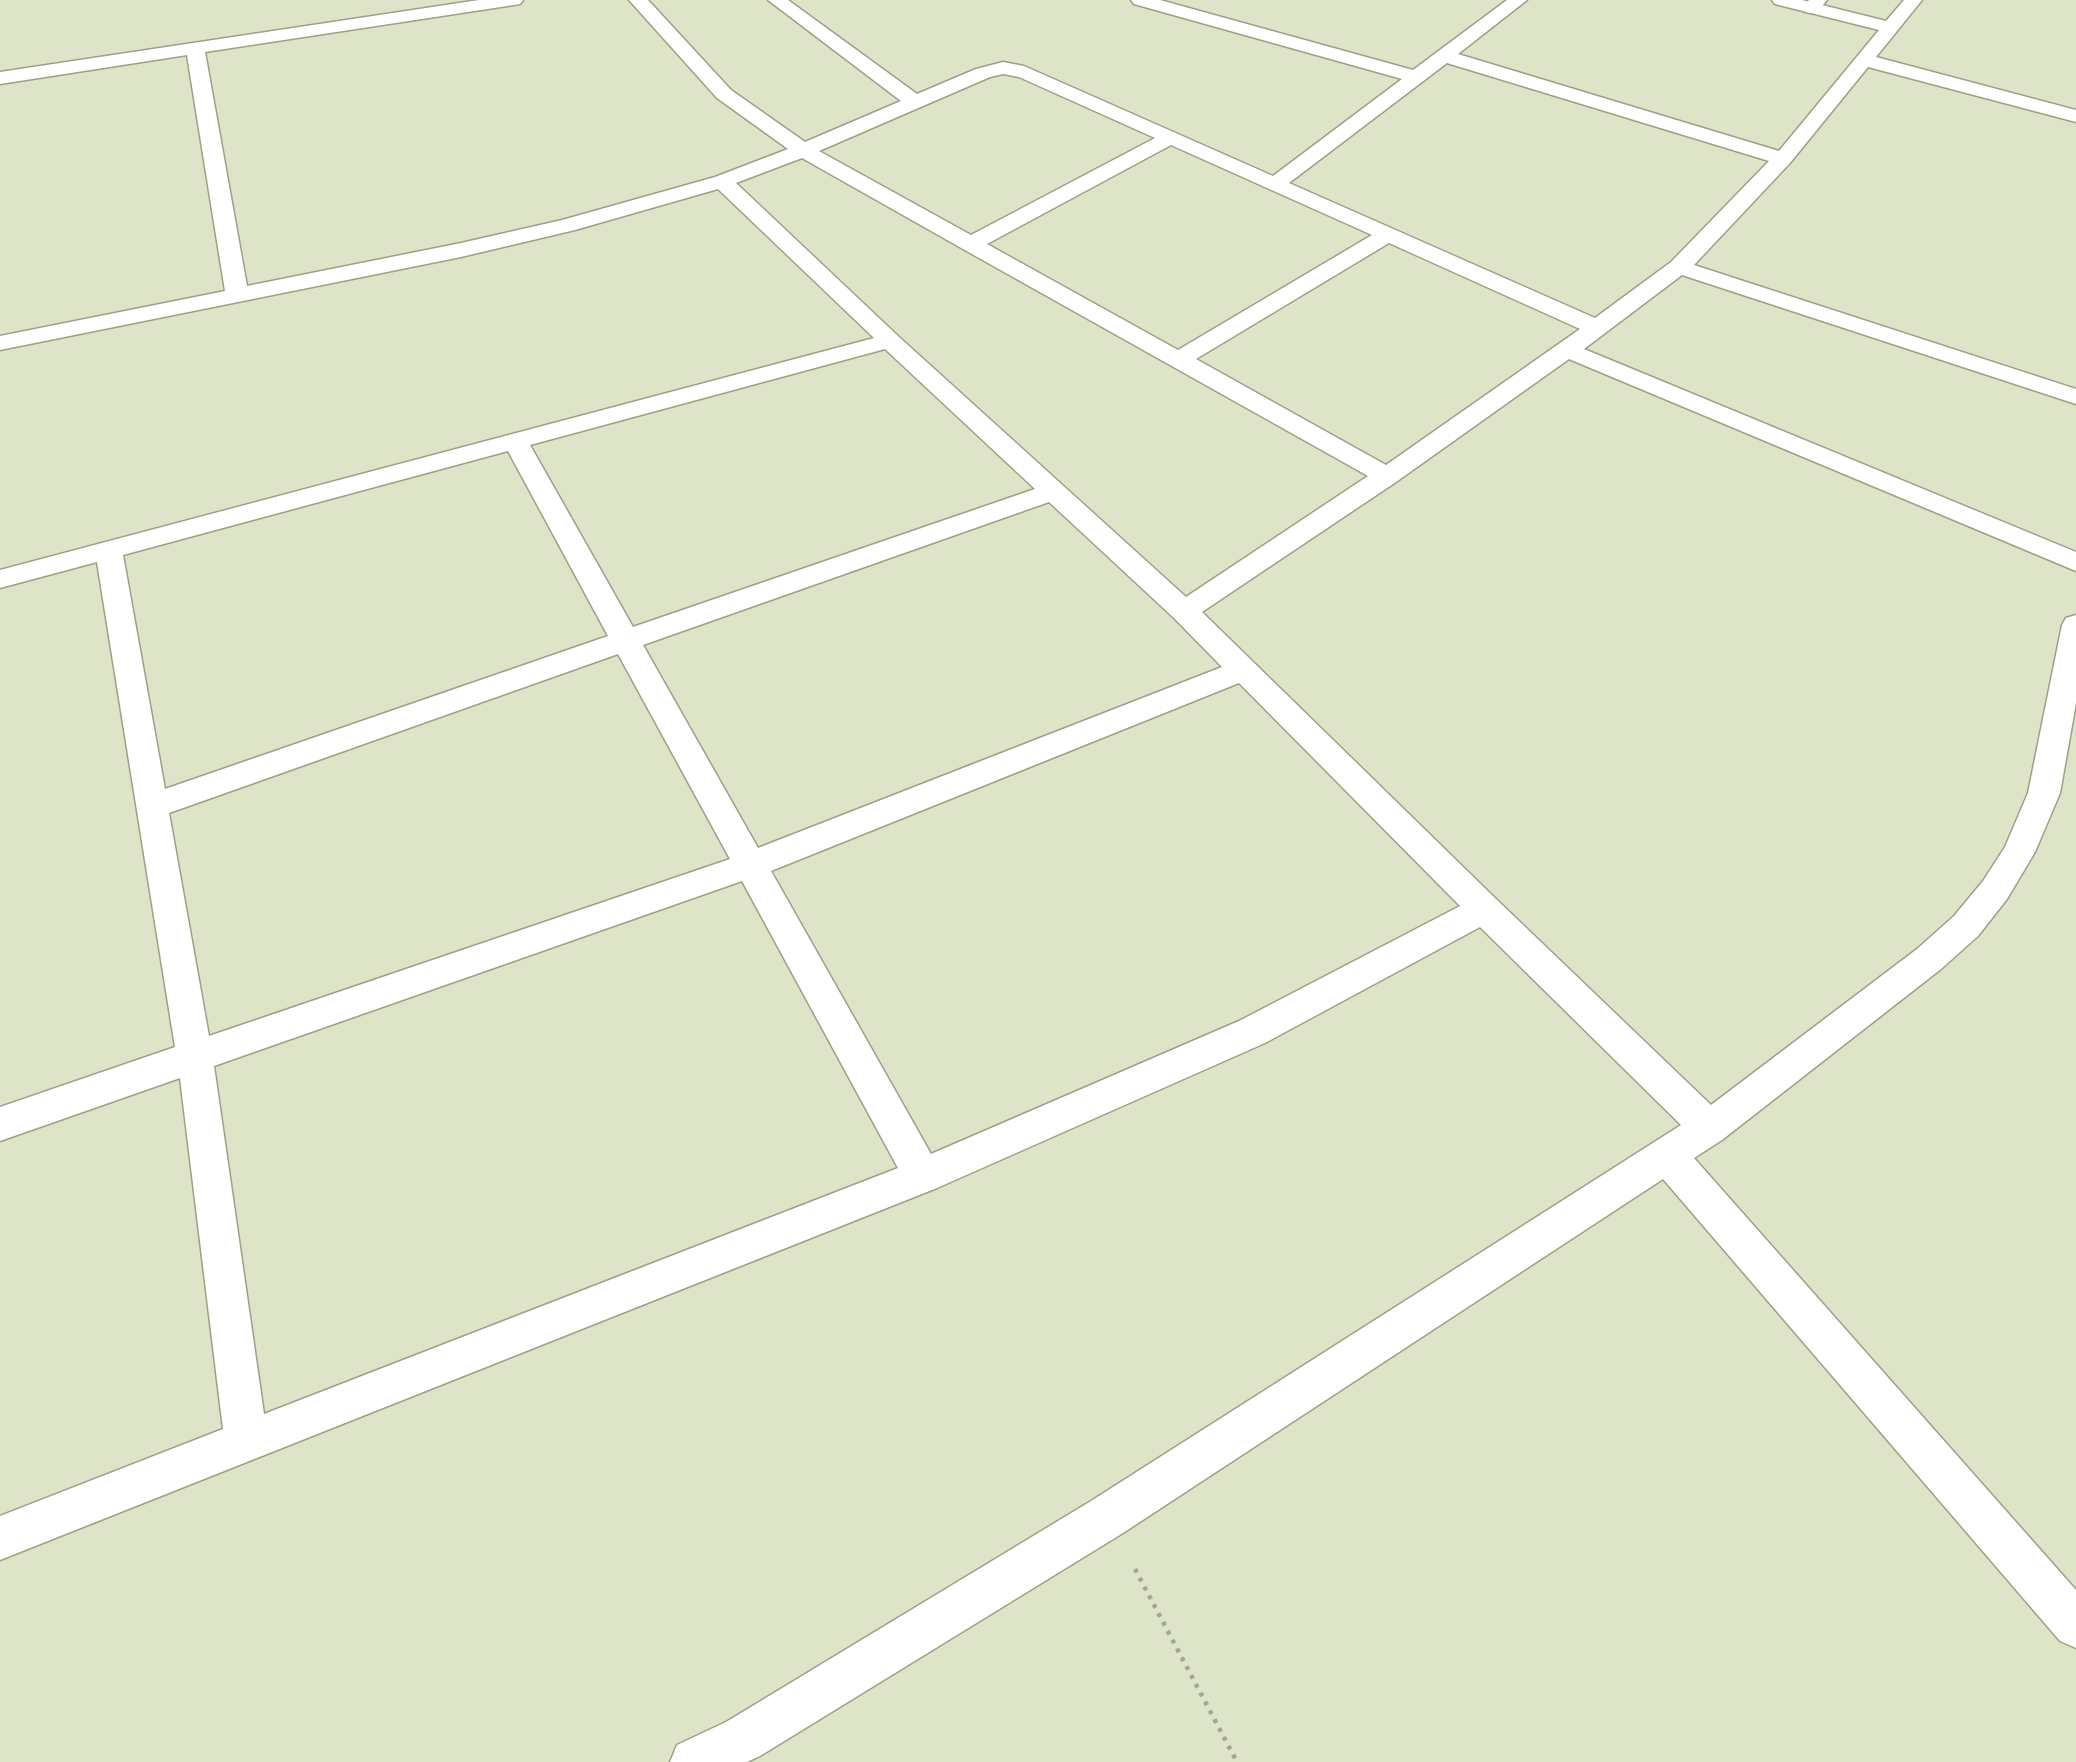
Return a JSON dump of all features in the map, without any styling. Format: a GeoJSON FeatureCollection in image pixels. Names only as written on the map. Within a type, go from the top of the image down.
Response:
{"type":"FeatureCollection","features":[{"type":"Feature","properties":{"kind":"street"},"geometry":{"type":"LineString","coordinates":[[0,78],[514,0]]}},
{"type":"Feature","properties":{"kind":"street"},"geometry":{"type":"LineString","coordinates":[[638,0],[724,94],[803,150],[1388,476]]}},
{"type":"Feature","properties":{"kind":"street"},"geometry":{"type":"LineString","coordinates":[[777,0],[915,102]]}},
{"type":"Feature","properties":{"kind":"street"},"geometry":{"type":"LineString","coordinates":[[1140,0],[1416,77]]}},
{"type":"Feature","properties":{"kind":"street"},"geometry":{"type":"LineString","coordinates":[[1276,183],[1518,0]]}},
{"type":"Feature","properties":{"kind":"street"},"geometry":{"type":"LineString","coordinates":[[1781,0],[1815,4],[1892,28]]}},
{"type":"Feature","properties":{"kind":"street"},"geometry":{"type":"LineString","coordinates":[[1184,611],[1388,476],[1567,350],[1678,267],[1783,159],[1892,28],[1912,0]]}},
{"type":"Feature","properties":{"kind":"street"},"geometry":{"type":"LineString","coordinates":[[195,49],[237,295]]}},
{"type":"Feature","properties":{"kind":"street"},"geometry":{"type":"LineString","coordinates":[[1444,56],[1783,159]]}},
{"type":"Feature","properties":{"kind":"street"},"geometry":{"type":"LineString","coordinates":[[1865,60],[2076,116]]}},
{"type":"Feature","properties":{"kind":"street"},"geometry":{"type":"LineString","coordinates":[[0,343],[461,250],[567,225],[722,181],[803,150],[992,69],[1013,69],[1172,137],[1597,328]]}},
{"type":"Feature","properties":{"kind":"street"},"geometry":{"type":"LineString","coordinates":[[971,244],[1172,137]]}},
{"type":"Feature","properties":{"kind":"street"},"geometry":{"type":"LineString","coordinates":[[722,181],[890,340],[1184,611],[1484,909],[1709,1128]]}},
{"type":"Feature","properties":{"kind":"street"},"geometry":{"type":"LineString","coordinates":[[1179,359],[1389,234]]}},
{"type":"Feature","properties":{"kind":"street"},"geometry":{"type":"LineString","coordinates":[[1678,267],[2076,397]]}},
{"type":"Feature","properties":{"kind":"street"},"geometry":{"type":"LineString","coordinates":[[0,579],[890,340]]}},
{"type":"Feature","properties":{"kind":"street"},"geometry":{"type":"LineString","coordinates":[[1567,350],[2076,562]]}},
{"type":"Feature","properties":{"kind":"street"},"geometry":{"type":"LineString","coordinates":[[514,440],[922,1176]]}},
{"type":"Feature","properties":{"kind":"street"},"geometry":{"type":"LineString","coordinates":[[152,806],[1054,491]]}},
{"type":"Feature","properties":{"kind":"street"},"geometry":{"type":"LineString","coordinates":[[108,549],[195,1057],[246,1441]]}},
{"type":"Feature","properties":{"kind":"street"},"geometry":{"type":"LineString","coordinates":[[694,1762],[743,1739],[1107,1517],[1709,1128],[1929,959],[1966,926],[1995,890],[2019,852],[2044,793],[2076,625]]}},
{"type":"Feature","properties":{"kind":"street"},"geometry":{"type":"LineString","coordinates":[[0,1124],[750,865],[1243,670]]}},
{"type":"Feature","properties":{"kind":"street"},"geometry":{"type":"LineString","coordinates":[[0,1538],[922,1176],[1252,1032],[1484,909]]}},
{"type":"Feature","properties":{"kind":"street"},"geometry":{"type":"LineString","coordinates":[[1667,1155],[2076,1625]]}},
{"type":"Feature","properties":{"kind":"path"},"geometry":{"type":"LineString","coordinates":[[1107,1517],[1237,1762]]}}]}
